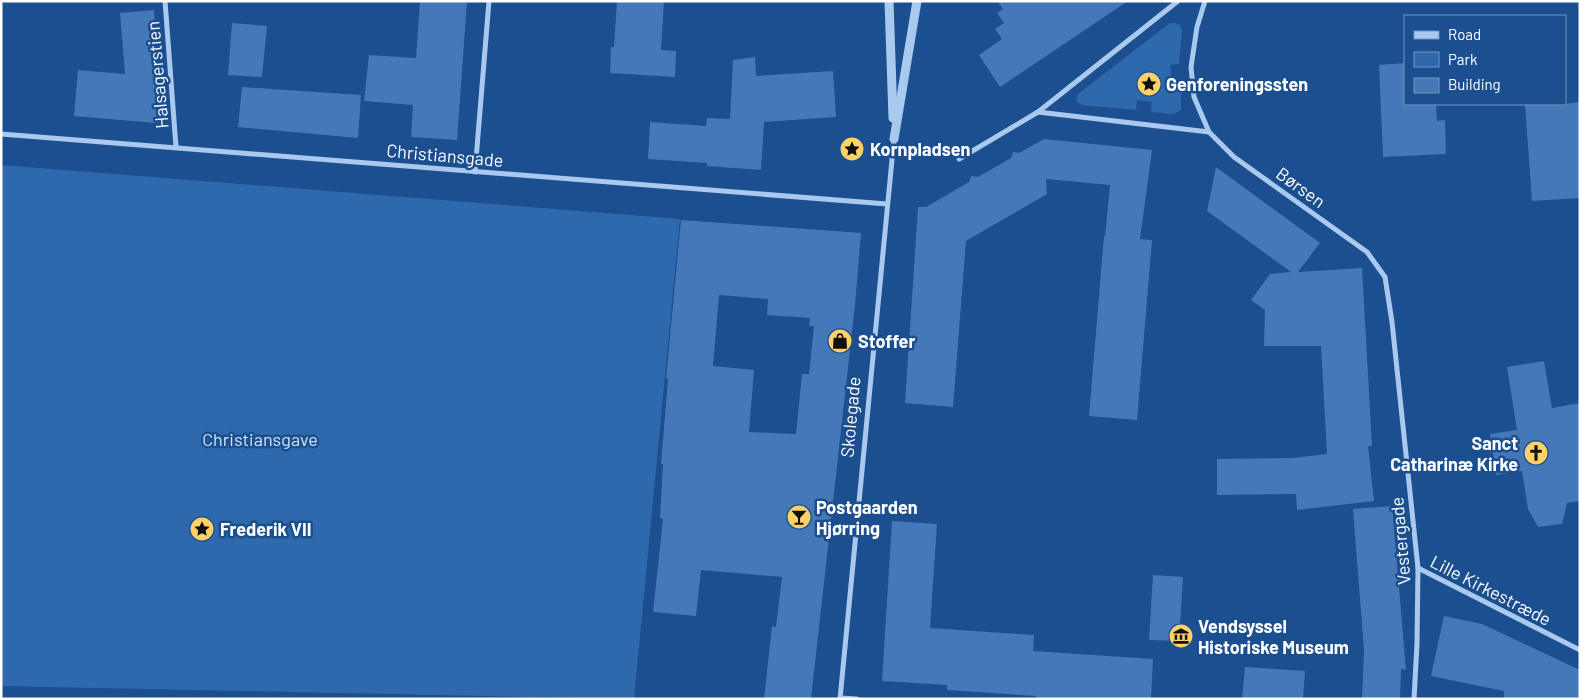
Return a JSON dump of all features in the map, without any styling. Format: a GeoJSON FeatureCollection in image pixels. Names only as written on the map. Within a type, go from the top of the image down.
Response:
{"type":"FeatureCollection","features":[{"type":"Feature","properties":{"kind":"street","name":"Halsagerstien"},"geometry":{"type":"LineString","coordinates":[[164,1],[176,147]]}},
{"type":"Feature","properties":{"kind":"street"},"geometry":{"type":"LineString","coordinates":[[475,172],[489,1]]}},
{"type":"Feature","properties":{"kind":"street","name":"Skolegade"},"geometry":{"type":"LineString","coordinates":[[889,1],[894,139]]}},
{"type":"Feature","properties":{"kind":"street","name":"Skolegade"},"geometry":{"type":"LineString","coordinates":[[840,698],[886,204],[894,139],[917,1]]}},
{"type":"Feature","properties":{"kind":"street"},"geometry":{"type":"LineString","coordinates":[[959,159],[1038,112],[1178,1]]}},
{"type":"Feature","properties":{"kind":"street","name":"Børsen"},"geometry":{"type":"LineString","coordinates":[[1205,1],[1197,27],[1191,67],[1194,97],[1209,132],[1234,157],[1367,252],[1377,264]]}},
{"type":"Feature","properties":{"kind":"street"},"geometry":{"type":"LineString","coordinates":[[1038,112],[1209,132]]}},
{"type":"Feature","properties":{"kind":"street","name":"Christiansgade"},"geometry":{"type":"LineString","coordinates":[[1,134],[886,204]]}},
{"type":"Feature","properties":{"kind":"street","name":"Vestergade"},"geometry":{"type":"LineString","coordinates":[[1377,264],[1385,277],[1392,322],[1418,568],[1414,699]]}},
{"type":"Feature","properties":{"kind":"street","name":"Lille Kirkestræde"},"geometry":{"type":"LineString","coordinates":[[1418,568],[1580,650]]}},
{"type":"Feature","properties":{"kind":"street"},"geometry":{"type":"LineString","coordinates":[[840,698],[857,699]]}},
{"type":"Feature","properties":{"kind":"green space"},"geometry":{"type":"Polygon","coordinates":[[[1170,23],[1180,25],[1182,31],[1179,64],[1170,65],[1172,80],[1181,80],[1181,110],[1173,114],[1151,112],[1152,102],[1137,100],[1136,110],[1082,105],[1077,102],[1078,94],[1170,23]]]}},
{"type":"Feature","properties":{"kind":"green space","name":"Christiansgave"},"geometry":{"type":"Polygon","coordinates":[[[1,165],[680,219],[634,699],[1,686],[1,165]]]}},
{"type":"Feature","properties":{"kind":"building"},"geometry":{"type":"Polygon","coordinates":[[[420,1],[467,1],[457,140],[411,137],[413,105],[364,101],[369,55],[416,58],[420,1]]]}},
{"type":"Feature","properties":{"kind":"building"},"geometry":{"type":"Polygon","coordinates":[[[617,1],[664,1],[661,50],[676,51],[675,77],[610,73],[611,47],[614,47],[617,1]]]}},
{"type":"Feature","properties":{"kind":"building"},"geometry":{"type":"Polygon","coordinates":[[[997,1],[1128,1],[1000,87],[979,55],[1002,39],[995,29],[1004,23],[997,13],[1003,9],[997,1]]]}},
{"type":"Feature","properties":{"kind":"building"},"geometry":{"type":"Polygon","coordinates":[[[154,10],[159,87],[156,123],[74,116],[78,70],[125,74],[120,13],[154,10]]]}},
{"type":"Feature","properties":{"kind":"building"},"geometry":{"type":"Polygon","coordinates":[[[232,23],[267,26],[262,77],[228,75],[232,23]]]}},
{"type":"Feature","properties":{"kind":"building"},"geometry":{"type":"Polygon","coordinates":[[[755,57],[756,76],[833,71],[836,117],[764,122],[761,170],[707,166],[707,163],[648,159],[650,122],[706,126],[707,118],[730,119],[733,60],[755,57]]]}},
{"type":"Feature","properties":{"kind":"building"},"geometry":{"type":"Polygon","coordinates":[[[1404,63],[1404,105],[1436,105],[1437,121],[1445,120],[1446,154],[1383,157],[1379,65],[1404,63]]]}},
{"type":"Feature","properties":{"kind":"building"},"geometry":{"type":"Polygon","coordinates":[[[242,87],[361,95],[358,138],[238,127],[242,87]]]}},
{"type":"Feature","properties":{"kind":"building"},"geometry":{"type":"Polygon","coordinates":[[[1579,102],[1580,198],[1532,201],[1525,105],[1579,102]]]}},
{"type":"Feature","properties":{"kind":"building"},"geometry":{"type":"Polygon","coordinates":[[[1044,139],[1152,150],[1140,239],[1152,240],[1137,420],[1089,416],[1110,185],[1046,179],[1047,194],[966,241],[953,407],[905,403],[918,207],[926,207],[969,182],[971,176],[978,177],[1011,158],[1013,152],[1019,153],[1044,139]]]}},
{"type":"Feature","properties":{"kind":"building"},"geometry":{"type":"Polygon","coordinates":[[[1216,167],[1320,243],[1298,272],[1362,268],[1372,446],[1368,446],[1374,501],[1297,510],[1296,494],[1217,495],[1217,459],[1293,458],[1327,454],[1321,346],[1264,346],[1265,310],[1251,300],[1270,274],[1291,272],[1207,211],[1216,167]]]}},
{"type":"Feature","properties":{"kind":"building"},"geometry":{"type":"Polygon","coordinates":[[[681,220],[861,233],[855,305],[811,699],[764,699],[772,626],[776,627],[782,577],[701,570],[696,616],[653,612],[663,519],[660,518],[663,464],[661,464],[668,379],[666,379],[681,220]],[[719,295],[713,366],[754,370],[749,432],[796,434],[802,374],[809,374],[814,326],[809,326],[810,318],[767,315],[768,299],[719,295]]]}},
{"type":"Feature","properties":{"kind":"building","name":"Sanct Catharinæ Kirke"},"geometry":{"type":"Polygon","coordinates":[[[1544,361],[1552,408],[1580,403],[1580,501],[1567,503],[1562,524],[1538,527],[1528,509],[1522,471],[1496,475],[1490,434],[1517,430],[1507,367],[1544,361]]]}},
{"type":"Feature","properties":{"kind":"building"},"geometry":{"type":"Polygon","coordinates":[[[1392,506],[1406,670],[1401,669],[1400,699],[1362,699],[1364,650],[1353,509],[1392,506]]]}},
{"type":"Feature","properties":{"kind":"building"},"geometry":{"type":"Polygon","coordinates":[[[892,521],[937,524],[930,628],[1034,635],[1033,651],[1153,659],[1151,699],[1036,699],[1036,696],[947,690],[947,685],[882,681],[892,521]]]}},
{"type":"Feature","properties":{"kind":"building"},"geometry":{"type":"Polygon","coordinates":[[[1153,575],[1183,577],[1179,641],[1149,640],[1153,575]]]}},
{"type":"Feature","properties":{"kind":"building"},"geometry":{"type":"Polygon","coordinates":[[[1444,616],[1482,624],[1580,670],[1580,699],[1504,699],[1504,691],[1431,676],[1444,616]]]}},
{"type":"Feature","properties":{"kind":"building"},"geometry":{"type":"Polygon","coordinates":[[[1245,667],[1305,671],[1303,699],[1242,699],[1245,667]]]}},
{"type":"Feature","properties":{"kind":"place","name":"Genforeningssten"},"geometry":{"type":"Point","coordinates":[1149,84]}},
{"type":"Feature","properties":{"kind":"place","name":"Kornpladsen"},"geometry":{"type":"Point","coordinates":[852,149]}},
{"type":"Feature","properties":{"kind":"place","name":"Stoffer"},"geometry":{"type":"Point","coordinates":[840,341]}},
{"type":"Feature","properties":{"kind":"place","name":"Sanct Catharinæ Kirke"},"geometry":{"type":"Point","coordinates":[1536,453]}},
{"type":"Feature","properties":{"kind":"place","name":"Postgaarden Hjørring"},"geometry":{"type":"Point","coordinates":[799,517]}},
{"type":"Feature","properties":{"kind":"place","name":"Frederik VII"},"geometry":{"type":"Point","coordinates":[202,529]}},
{"type":"Feature","properties":{"kind":"place","name":"Vendsyssel Historiske Museum"},"geometry":{"type":"Point","coordinates":[1181,636]}}]}
